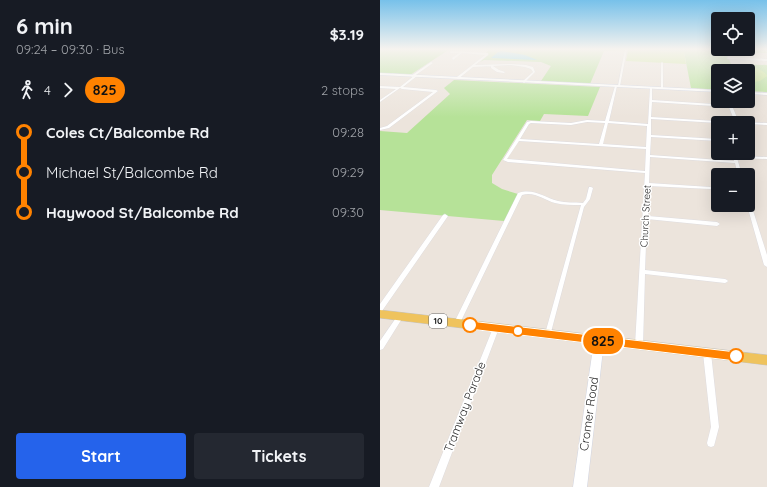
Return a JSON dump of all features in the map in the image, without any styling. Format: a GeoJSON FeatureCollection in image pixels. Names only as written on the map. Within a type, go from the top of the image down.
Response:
{"type":"FeatureCollection","features":[{"type":"Feature","properties":{"kind":"main road","name":"10"},"geometry":{"type":"LineString","coordinates":[[380,314],[767,360]]}},
{"type":"Feature","properties":{"kind":"street"},"geometry":{"type":"LineString","coordinates":[[380,101],[400,88],[420,72]]}},
{"type":"Feature","properties":{"kind":"street"},"geometry":{"type":"LineString","coordinates":[[458,78],[465,72]]}},
{"type":"Feature","properties":{"kind":"street"},"geometry":{"type":"LineString","coordinates":[[524,82],[534,72]]}},
{"type":"Feature","properties":{"kind":"street"},"geometry":{"type":"LineString","coordinates":[[601,145],[621,72]]}},
{"type":"Feature","properties":{"kind":"street"},"geometry":{"type":"LineString","coordinates":[[662,72],[662,88]]}},
{"type":"Feature","properties":{"kind":"street"},"geometry":{"type":"LineString","coordinates":[[380,74],[711,91]]}},
{"type":"Feature","properties":{"kind":"street"},"geometry":{"type":"LineString","coordinates":[[380,87],[436,90],[388,127],[382,129]]}},
{"type":"Feature","properties":{"kind":"street","name":"Church Street"},"geometry":{"type":"LineString","coordinates":[[639,345],[651,88]]}},
{"type":"Feature","properties":{"kind":"street"},"geometry":{"type":"LineString","coordinates":[[755,93],[766,94]]}},
{"type":"Feature","properties":{"kind":"street"},"geometry":{"type":"LineString","coordinates":[[651,101],[711,105]]}},
{"type":"Feature","properties":{"kind":"street"},"geometry":{"type":"LineString","coordinates":[[650,118],[711,122]]}},
{"type":"Feature","properties":{"kind":"street"},"geometry":{"type":"LineString","coordinates":[[647,172],[505,160],[528,123],[571,124],[585,121],[649,125]]}},
{"type":"Feature","properties":{"kind":"street"},"geometry":{"type":"LineString","coordinates":[[755,124],[767,124]]}},
{"type":"Feature","properties":{"kind":"street"},"geometry":{"type":"LineString","coordinates":[[649,136],[711,140]]}},
{"type":"Feature","properties":{"kind":"street"},"geometry":{"type":"LineString","coordinates":[[518,140],[648,148]]}},
{"type":"Feature","properties":{"kind":"street"},"geometry":{"type":"LineString","coordinates":[[648,156],[736,162],[738,168]]}},
{"type":"Feature","properties":{"kind":"street"},"geometry":{"type":"LineString","coordinates":[[755,157],[767,158]]}},
{"type":"Feature","properties":{"kind":"street"},"geometry":{"type":"LineString","coordinates":[[646,184],[710,188]]}},
{"type":"Feature","properties":{"kind":"street"},"geometry":{"type":"LineString","coordinates":[[548,334],[582,204],[588,199],[591,188]]}},
{"type":"Feature","properties":{"kind":"street"},"geometry":{"type":"LineString","coordinates":[[457,323],[520,194],[530,192],[558,202],[582,204]]}},
{"type":"Feature","properties":{"kind":"street"},"geometry":{"type":"LineString","coordinates":[[751,212],[767,265]]}},
{"type":"Feature","properties":{"kind":"street"},"geometry":{"type":"LineString","coordinates":[[380,308],[445,216]]}},
{"type":"Feature","properties":{"kind":"street"},"geometry":{"type":"LineString","coordinates":[[645,218],[717,224]]}},
{"type":"Feature","properties":{"kind":"street"},"geometry":{"type":"LineString","coordinates":[[642,272],[725,281]]}},
{"type":"Feature","properties":{"kind":"street"},"geometry":{"type":"LineString","coordinates":[[380,348],[400,317]]}},
{"type":"Feature","properties":{"kind":"street","name":"Tramway Parade"},"geometry":{"type":"LineString","coordinates":[[434,487],[496,328]]}},
{"type":"Feature","properties":{"kind":"street","name":"Cromer Road"},"geometry":{"type":"LineString","coordinates":[[580,487],[599,340]]}},
{"type":"Feature","properties":{"kind":"street"},"geometry":{"type":"LineString","coordinates":[[707,353],[715,427],[711,442]]}},
{"type":"Feature","properties":{"kind":"green space"},"geometry":{"type":"Polygon","coordinates":[[[380,72],[415,72],[410,75],[380,73],[380,72]]]}},
{"type":"Feature","properties":{"kind":"green space"},"geometry":{"type":"Polygon","coordinates":[[[547,72],[595,72],[590,84],[541,81],[547,72]]]}},
{"type":"Feature","properties":{"kind":"green space"},"geometry":{"type":"Polygon","coordinates":[[[688,72],[711,72],[711,89],[691,88],[688,72]]]}},
{"type":"Feature","properties":{"kind":"green space"},"geometry":{"type":"Polygon","coordinates":[[[755,72],[767,72],[767,92],[755,91],[755,72]]]}},
{"type":"Feature","properties":{"kind":"green space"},"geometry":{"type":"Polygon","coordinates":[[[755,72],[763,72],[767,76],[760,81],[755,82],[755,72]]]}},
{"type":"Feature","properties":{"kind":"green space"},"geometry":{"type":"Polygon","coordinates":[[[454,80],[600,87],[588,116],[544,114],[540,121],[527,120],[492,175],[492,183],[502,189],[518,194],[504,221],[380,210],[380,131],[407,133],[450,94],[444,88],[454,80]]]}},
{"type":"Feature","properties":{"kind":"bus line","name":"825"},"geometry":{"type":"LineString","coordinates":[[470,325],[736,356]]}}]}
